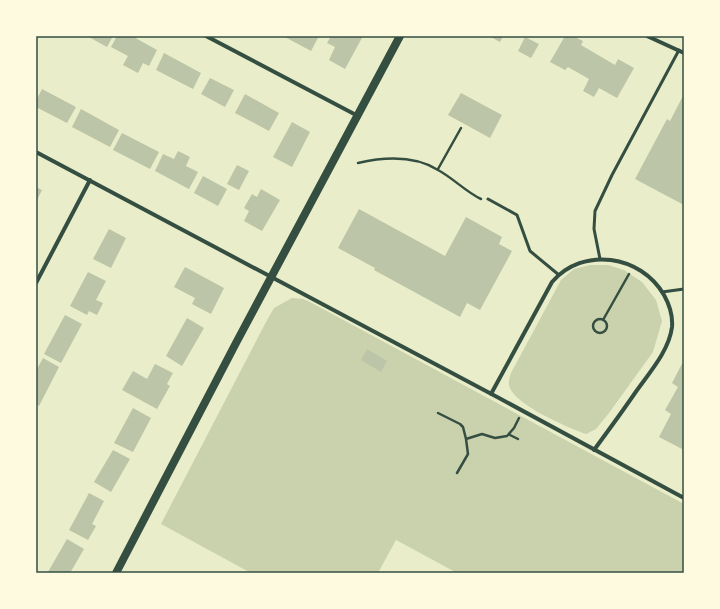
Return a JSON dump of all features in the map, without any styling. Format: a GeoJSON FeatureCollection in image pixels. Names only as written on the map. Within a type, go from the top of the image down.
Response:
{"type":"FeatureCollection","features":[{"type":"Feature","properties":{"kind":"main road"},"geometry":{"type":"LineString","coordinates":[[116,573],[236,343],[400,36]]}},
{"type":"Feature","properties":{"kind":"street"},"geometry":{"type":"LineString","coordinates":[[206,36],[358,116]]}},
{"type":"Feature","properties":{"kind":"street"},"geometry":{"type":"LineString","coordinates":[[647,36],[684,53]]}},
{"type":"Feature","properties":{"kind":"street"},"geometry":{"type":"LineString","coordinates":[[36,152],[272,276],[684,498]]}},
{"type":"Feature","properties":{"kind":"street"},"geometry":{"type":"LineString","coordinates":[[36,283],[90,180]]}},
{"type":"Feature","properties":{"kind":"street"},"geometry":{"type":"LineString","coordinates":[[491,394],[552,282],[559,275],[565,270],[583,262],[600,259],[624,262],[634,267],[655,283],[662,292],[671,312],[672,325],[669,338],[658,360],[594,450]]}},
{"type":"Feature","properties":{"kind":"lane"},"geometry":{"type":"LineString","coordinates":[[600,259],[594,229],[595,212],[612,175],[679,50]]}},
{"type":"Feature","properties":{"kind":"lane"},"geometry":{"type":"LineString","coordinates":[[488,199],[517,215],[530,251],[559,275]]}},
{"type":"Feature","properties":{"kind":"lane"},"geometry":{"type":"LineString","coordinates":[[662,292],[684,289]]}},
{"type":"Feature","properties":{"kind":"path"},"geometry":{"type":"LineString","coordinates":[[438,169],[461,128]]}},
{"type":"Feature","properties":{"kind":"path"},"geometry":{"type":"LineString","coordinates":[[358,163],[376,159],[407,158],[425,163],[438,169],[480,199],[488,199]]}},
{"type":"Feature","properties":{"kind":"path"},"geometry":{"type":"LineString","coordinates":[[603,320],[634,267]]}},
{"type":"Feature","properties":{"kind":"path"},"geometry":{"type":"LineString","coordinates":[[603,320],[606,323],[606,330],[603,333],[596,332],[593,329],[594,322],[603,320]]}},
{"type":"Feature","properties":{"kind":"path"},"geometry":{"type":"LineString","coordinates":[[466,439],[482,434],[495,438],[502,438],[510,435],[523,411]]}},
{"type":"Feature","properties":{"kind":"path"},"geometry":{"type":"LineString","coordinates":[[438,413],[463,427],[468,454],[457,473]]}},
{"type":"Feature","properties":{"kind":"path"},"geometry":{"type":"LineString","coordinates":[[510,435],[518,439]]}},
{"type":"Feature","properties":{"kind":"green space"},"geometry":{"type":"Polygon","coordinates":[[[590,265],[608,265],[624,270],[642,282],[656,300],[662,321],[653,352],[596,429],[586,434],[555,421],[530,407],[512,392],[509,382],[511,373],[561,280],[574,269],[590,265]]]}},
{"type":"Feature","properties":{"kind":"green space"},"geometry":{"type":"Polygon","coordinates":[[[292,298],[303,299],[310,302],[684,504],[684,573],[457,573],[396,540],[378,573],[251,573],[161,524],[274,308],[292,298]]]}},
{"type":"Feature","properties":{"kind":"building"},"geometry":{"type":"Polygon","coordinates":[[[87,36],[113,36],[107,47],[87,36]]]}},
{"type":"Feature","properties":{"kind":"building"},"geometry":{"type":"Polygon","coordinates":[[[117,36],[132,36],[157,50],[149,66],[143,63],[138,73],[123,65],[128,56],[111,47],[117,36]]]}},
{"type":"Feature","properties":{"kind":"building"},"geometry":{"type":"Polygon","coordinates":[[[283,36],[319,36],[311,51],[283,36]]]}},
{"type":"Feature","properties":{"kind":"building"},"geometry":{"type":"Polygon","coordinates":[[[331,36],[340,38],[341,36],[363,36],[345,69],[329,60],[335,47],[327,43],[331,36]]]}},
{"type":"Feature","properties":{"kind":"building"},"geometry":{"type":"Polygon","coordinates":[[[489,36],[503,36],[500,42],[489,36]]]}},
{"type":"Feature","properties":{"kind":"building"},"geometry":{"type":"Polygon","coordinates":[[[565,36],[573,36],[583,41],[581,45],[615,65],[618,59],[634,68],[617,98],[599,88],[594,97],[583,91],[589,79],[568,67],[565,70],[550,62],[565,36]]]}},
{"type":"Feature","properties":{"kind":"building"},"geometry":{"type":"Polygon","coordinates":[[[525,37],[539,44],[531,58],[518,51],[525,37]]]}},
{"type":"Feature","properties":{"kind":"building"},"geometry":{"type":"Polygon","coordinates":[[[164,53],[201,73],[193,89],[156,70],[164,53]]]}},
{"type":"Feature","properties":{"kind":"building"},"geometry":{"type":"Polygon","coordinates":[[[210,78],[234,90],[225,107],[201,94],[210,78]]]}},
{"type":"Feature","properties":{"kind":"building"},"geometry":{"type":"Polygon","coordinates":[[[42,89],[76,107],[67,123],[36,107],[36,101],[42,89]]]}},
{"type":"Feature","properties":{"kind":"building"},"geometry":{"type":"Polygon","coordinates":[[[461,93],[502,115],[490,138],[448,115],[461,93]]]}},
{"type":"Feature","properties":{"kind":"building"},"geometry":{"type":"Polygon","coordinates":[[[245,94],[279,113],[269,131],[235,113],[245,94]]]}},
{"type":"Feature","properties":{"kind":"building"},"geometry":{"type":"Polygon","coordinates":[[[684,94],[684,205],[635,179],[667,119],[670,121],[684,94]]]}},
{"type":"Feature","properties":{"kind":"building"},"geometry":{"type":"Polygon","coordinates":[[[81,109],[119,130],[110,147],[72,127],[81,109]]]}},
{"type":"Feature","properties":{"kind":"building"},"geometry":{"type":"Polygon","coordinates":[[[292,122],[310,132],[292,167],[273,157],[292,122]]]}},
{"type":"Feature","properties":{"kind":"building"},"geometry":{"type":"Polygon","coordinates":[[[122,133],[159,152],[150,169],[113,150],[122,133]]]}},
{"type":"Feature","properties":{"kind":"building"},"geometry":{"type":"Polygon","coordinates":[[[178,151],[190,157],[186,166],[198,172],[189,189],[155,171],[163,154],[174,159],[178,151]]]}},
{"type":"Feature","properties":{"kind":"building"},"geometry":{"type":"Polygon","coordinates":[[[237,165],[249,171],[239,190],[227,184],[237,165]]]}},
{"type":"Feature","properties":{"kind":"building"},"geometry":{"type":"Polygon","coordinates":[[[203,176],[227,189],[218,206],[194,193],[203,176]]]}},
{"type":"Feature","properties":{"kind":"building"},"geometry":{"type":"Polygon","coordinates":[[[36,187],[42,190],[36,202],[36,187]]]}},
{"type":"Feature","properties":{"kind":"building"},"geometry":{"type":"Polygon","coordinates":[[[261,189],[280,200],[262,231],[244,221],[249,211],[244,208],[252,194],[257,197],[261,189]]]}},
{"type":"Feature","properties":{"kind":"building"},"geometry":{"type":"Polygon","coordinates":[[[359,209],[445,256],[466,217],[502,237],[499,244],[512,251],[480,310],[467,303],[460,317],[374,270],[375,268],[338,248],[359,209]]]}},
{"type":"Feature","properties":{"kind":"building"},"geometry":{"type":"Polygon","coordinates":[[[109,229],[126,238],[111,268],[93,259],[109,229]]]}},
{"type":"Feature","properties":{"kind":"building"},"geometry":{"type":"Polygon","coordinates":[[[185,267],[224,288],[211,314],[192,304],[195,298],[174,287],[185,267]]]}},
{"type":"Feature","properties":{"kind":"building"},"geometry":{"type":"Polygon","coordinates":[[[88,272],[106,281],[96,300],[103,303],[97,315],[89,311],[87,315],[70,306],[88,272]]]}},
{"type":"Feature","properties":{"kind":"building"},"geometry":{"type":"Polygon","coordinates":[[[65,315],[82,324],[61,363],[44,354],[65,315]]]}},
{"type":"Feature","properties":{"kind":"building"},"geometry":{"type":"Polygon","coordinates":[[[187,318],[204,328],[182,366],[166,356],[187,318]]]}},
{"type":"Feature","properties":{"kind":"building"},"geometry":{"type":"Polygon","coordinates":[[[367,349],[387,361],[381,372],[361,360],[367,349]]]}},
{"type":"Feature","properties":{"kind":"building"},"geometry":{"type":"Polygon","coordinates":[[[43,358],[59,367],[39,406],[36,404],[36,371],[43,358]]]}},
{"type":"Feature","properties":{"kind":"building"},"geometry":{"type":"Polygon","coordinates":[[[684,360],[684,450],[659,437],[671,414],[665,410],[678,387],[672,383],[684,360]]]}},
{"type":"Feature","properties":{"kind":"building"},"geometry":{"type":"Polygon","coordinates":[[[155,364],[173,373],[167,384],[170,386],[157,409],[122,390],[133,371],[147,379],[155,364]]]}},
{"type":"Feature","properties":{"kind":"building"},"geometry":{"type":"Polygon","coordinates":[[[133,408],[151,418],[133,452],[114,443],[133,408]]]}},
{"type":"Feature","properties":{"kind":"building"},"geometry":{"type":"Polygon","coordinates":[[[113,450],[130,459],[111,492],[94,482],[113,450]]]}},
{"type":"Feature","properties":{"kind":"building"},"geometry":{"type":"Polygon","coordinates":[[[89,493],[104,501],[92,524],[96,526],[88,540],[69,530],[89,493]]]}},
{"type":"Feature","properties":{"kind":"building"},"geometry":{"type":"Polygon","coordinates":[[[67,539],[84,549],[70,573],[48,572],[67,539]]]}}]}
